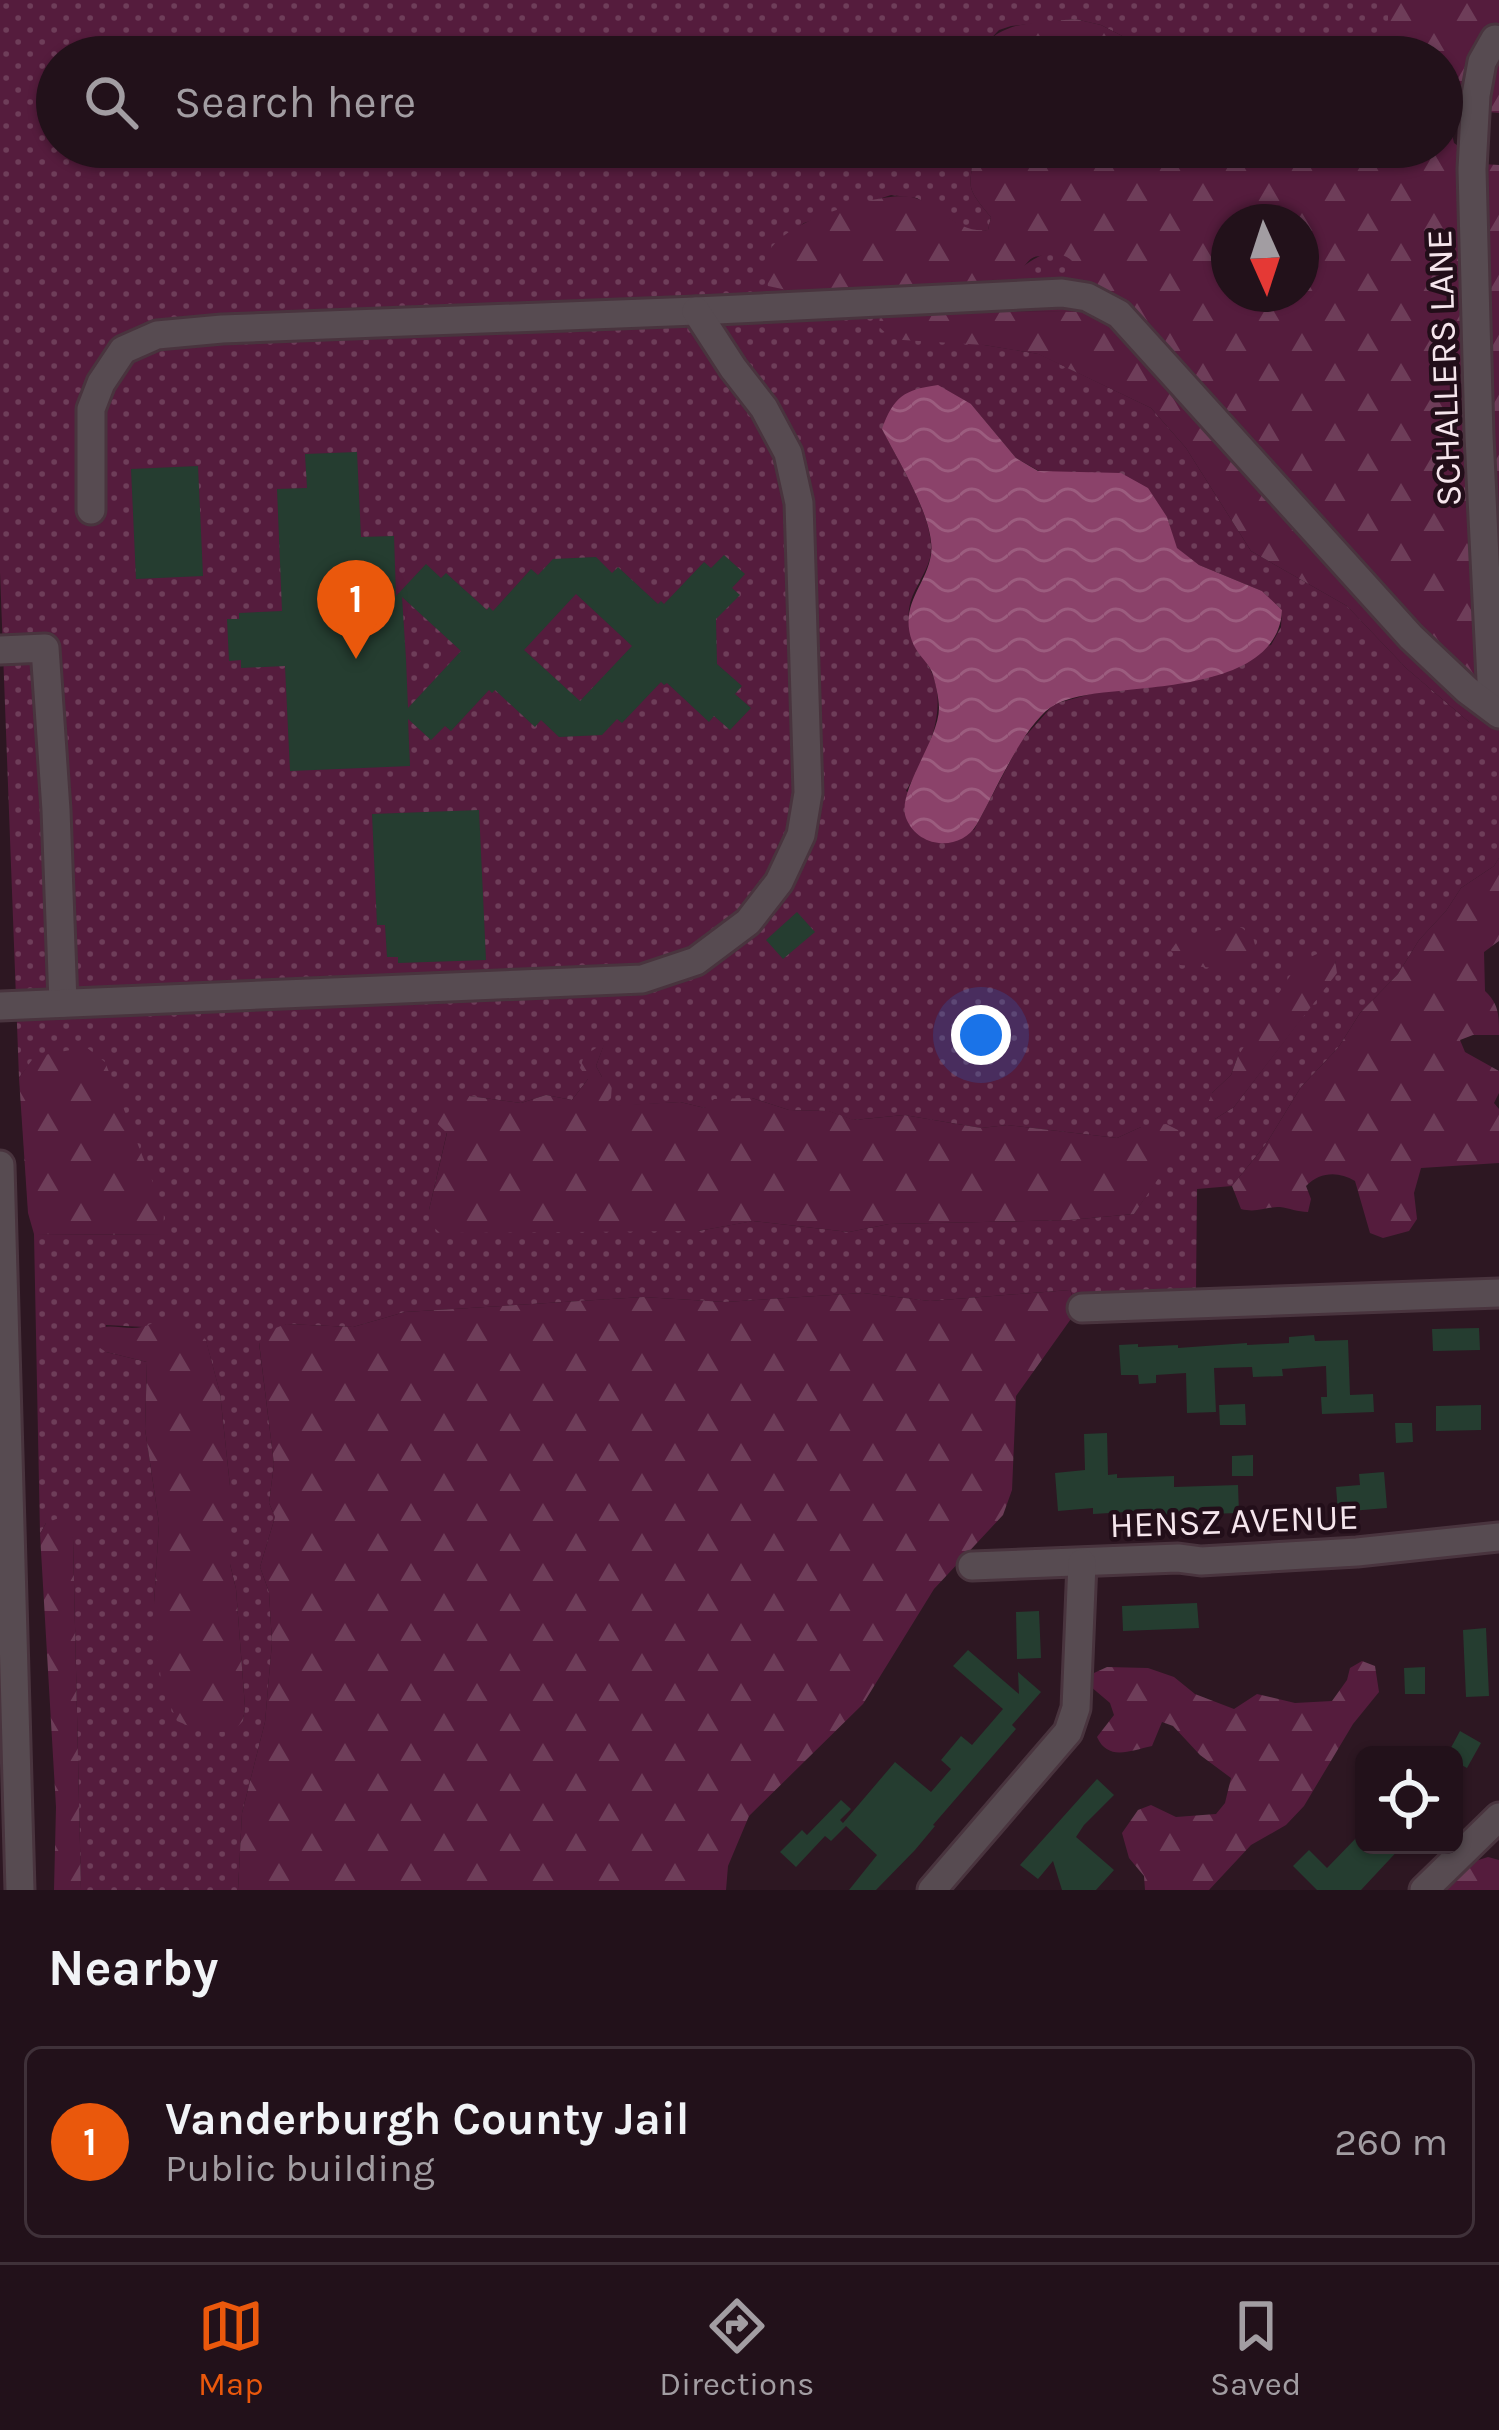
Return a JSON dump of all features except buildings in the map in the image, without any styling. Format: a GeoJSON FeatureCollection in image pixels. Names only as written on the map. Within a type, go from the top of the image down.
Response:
{"type":"FeatureCollection","features":[{"type":"Feature","properties":{"kind":"street","name":"SCHALLERS LANE"},"geometry":{"type":"LineString","coordinates":[[1495,39],[1482,62],[1476,95],[1472,170],[1491,680],[1499,697]]}},
{"type":"Feature","properties":{"kind":"street"},"geometry":{"type":"LineString","coordinates":[[91,510],[91,409],[101,383],[123,350],[158,335],[1061,293],[1087,297],[1119,314],[1411,637],[1499,714]]}},
{"type":"Feature","properties":{"kind":"street"},"geometry":{"type":"LineString","coordinates":[[0,1006],[642,980],[696,961],[748,922],[778,882],[801,835],[808,793],[799,503],[788,453],[764,408],[696,311]]}},
{"type":"Feature","properties":{"kind":"street"},"geometry":{"type":"LineString","coordinates":[[0,650],[45,648],[63,1003]]}},
{"type":"Feature","properties":{"kind":"street"},"geometry":{"type":"LineString","coordinates":[[0,1165],[20,1890]]}},
{"type":"Feature","properties":{"kind":"street"},"geometry":{"type":"LineString","coordinates":[[1082,1308],[1499,1293]]}},
{"type":"Feature","properties":{"kind":"street","name":"HENSZ AVENUE"},"geometry":{"type":"LineString","coordinates":[[972,1566],[1201,1561],[1499,1538]]}},
{"type":"Feature","properties":{"kind":"street"},"geometry":{"type":"LineString","coordinates":[[932,1890],[1068,1732],[1076,1708],[1082,1563]]}},
{"type":"Feature","properties":{"kind":"street"},"geometry":{"type":"LineString","coordinates":[[1424,1890],[1499,1817]]}},
{"type":"Feature","properties":{"kind":"green space"},"geometry":{"type":"Polygon","coordinates":[[[0,0],[1388,0],[1388,36],[1122,36],[1075,19],[1011,26],[993,36],[36,36],[36,168],[971,168],[975,197],[991,217],[988,230],[974,232],[917,198],[891,195],[804,223],[772,247],[902,285],[997,291],[1043,254],[1064,253],[1073,260],[1094,306],[1083,312],[892,311],[984,345],[1039,354],[1151,408],[1186,448],[1251,551],[1347,606],[1406,668],[1469,722],[1494,720],[1499,724],[1499,858],[1461,888],[1398,974],[1301,1087],[1266,1144],[1232,1186],[1197,1189],[1196,1291],[1073,1297],[1070,1290],[930,1301],[863,1293],[725,1302],[643,1297],[405,1312],[353,1327],[286,1324],[259,1343],[274,1464],[269,1503],[275,1517],[260,1567],[269,1592],[272,1643],[265,1722],[242,1813],[238,1890],[81,1890],[73,1538],[46,1523],[40,1534],[34,1234],[162,1235],[35,1057],[19,1078],[0,572],[0,0]],[[971,404],[882,429],[915,492],[931,544],[909,618],[936,684],[937,716],[906,791],[974,830],[1021,741],[1054,704],[1271,645],[1281,627],[1282,610],[1262,591],[1199,565],[1176,548],[1167,517],[1066,473],[1039,471],[1016,458],[971,404]],[[1335,960],[1238,1056],[1231,1075],[1212,1093],[1215,1119],[1234,1107],[1336,973],[1335,960]],[[604,1044],[572,1100],[546,1095],[521,1103],[469,1096],[447,1132],[429,1210],[698,1231],[753,1221],[849,1232],[889,1224],[1069,1220],[1134,1214],[1181,1143],[1141,1127],[1117,1138],[1007,1125],[981,1128],[904,1115],[853,1120],[828,1111],[789,1110],[752,1098],[705,1108],[680,1102],[601,1107],[602,1077],[596,1066],[604,1044]],[[106,1325],[106,1352],[147,1362],[145,1429],[159,1523],[154,1603],[243,1721],[236,1589],[230,1564],[230,1486],[220,1393],[206,1341],[144,1327],[106,1325]]]}},
{"type":"Feature","properties":{"kind":"green space"},"geometry":{"type":"Polygon","coordinates":[[[1388,0],[1499,0],[1499,113],[1463,113],[1463,36],[1388,36],[1388,0]]]}},
{"type":"Feature","properties":{"kind":"green space"},"geometry":{"type":"Polygon","coordinates":[[[1075,19],[1122,36],[995,36],[1033,23],[1075,19]]]}},
{"type":"Feature","properties":{"kind":"green space"},"geometry":{"type":"Polygon","coordinates":[[[1463,150],[1483,164],[1499,165],[1499,689],[1485,686],[1444,650],[1494,720],[1482,727],[1469,722],[1406,668],[1347,606],[1251,551],[1186,448],[1151,408],[1038,354],[903,340],[879,327],[880,314],[892,311],[1083,312],[1094,305],[1077,267],[1065,256],[1032,258],[1011,290],[901,285],[787,290],[768,286],[771,249],[780,238],[814,219],[897,196],[921,200],[966,227],[988,230],[991,217],[975,197],[971,168],[1463,168],[1463,150]]]}},
{"type":"Feature","properties":{"kind":"green space"},"geometry":{"type":"Polygon","coordinates":[[[1499,858],[1499,941],[1484,952],[1485,991],[1497,1010],[1499,1035],[1460,1040],[1465,1052],[1499,1071],[1494,1103],[1499,1109],[1499,1163],[1421,1168],[1414,1193],[1417,1219],[1409,1231],[1383,1238],[1370,1233],[1355,1181],[1342,1176],[1323,1176],[1306,1186],[1311,1199],[1308,1212],[1280,1207],[1241,1209],[1232,1186],[1266,1144],[1301,1087],[1398,974],[1461,888],[1499,858]]]}},
{"type":"Feature","properties":{"kind":"green space"},"geometry":{"type":"Polygon","coordinates":[[[1242,928],[1253,937],[1256,949],[1239,970],[1180,965],[1171,950],[1179,939],[1242,928]]]}},
{"type":"Feature","properties":{"kind":"green space"},"geometry":{"type":"Polygon","coordinates":[[[1317,954],[1335,960],[1337,973],[1234,1107],[1215,1119],[1207,1106],[1212,1093],[1231,1075],[1238,1056],[1299,962],[1317,954]]]}},
{"type":"Feature","properties":{"kind":"green space"},"geometry":{"type":"Polygon","coordinates":[[[605,1042],[596,1066],[612,1084],[611,1098],[603,1106],[680,1102],[705,1108],[714,1099],[752,1098],[789,1110],[829,1111],[854,1120],[904,1115],[981,1128],[1007,1125],[1117,1138],[1141,1127],[1166,1124],[1178,1130],[1182,1144],[1134,1214],[889,1224],[849,1232],[754,1221],[698,1231],[440,1233],[430,1224],[447,1133],[427,1114],[433,1102],[458,1103],[469,1096],[521,1103],[546,1095],[572,1100],[588,1079],[580,1068],[584,1056],[605,1042]]]}},
{"type":"Feature","properties":{"kind":"green space"},"geometry":{"type":"Polygon","coordinates":[[[86,1047],[105,1062],[164,1210],[163,1235],[34,1234],[28,1213],[19,1078],[34,1057],[86,1047]]]}},
{"type":"Feature","properties":{"kind":"green space"},"geometry":{"type":"Polygon","coordinates":[[[1070,1290],[1073,1316],[1016,1396],[1012,1490],[1003,1515],[934,1589],[863,1704],[749,1816],[728,1866],[726,1890],[238,1890],[242,1813],[265,1722],[272,1643],[269,1592],[260,1567],[275,1517],[269,1503],[274,1464],[259,1342],[273,1329],[286,1324],[353,1327],[405,1312],[643,1297],[725,1302],[863,1293],[930,1301],[1070,1290]]]}},
{"type":"Feature","properties":{"kind":"green space"},"geometry":{"type":"Polygon","coordinates":[[[179,1313],[206,1340],[220,1393],[230,1486],[230,1564],[245,1707],[243,1721],[233,1731],[206,1733],[177,1721],[161,1682],[154,1603],[159,1523],[145,1429],[147,1362],[106,1352],[94,1344],[94,1330],[142,1327],[179,1313]]]}},
{"type":"Feature","properties":{"kind":"green space"},"geometry":{"type":"Polygon","coordinates":[[[59,1518],[71,1525],[73,1538],[81,1890],[54,1890],[56,1807],[40,1534],[46,1523],[59,1518]]]}},
{"type":"Feature","properties":{"kind":"green space"},"geometry":{"type":"Polygon","coordinates":[[[1362,1661],[1375,1666],[1379,1692],[1353,1724],[1304,1806],[1286,1825],[1251,1845],[1209,1890],[1145,1890],[1144,1876],[1129,1858],[1122,1833],[1138,1810],[1151,1805],[1176,1817],[1216,1814],[1225,1803],[1231,1778],[1173,1726],[1162,1722],[1152,1746],[1120,1752],[1107,1749],[1097,1737],[1114,1715],[1110,1703],[1090,1686],[1094,1673],[1107,1667],[1148,1668],[1234,1709],[1257,1694],[1295,1703],[1332,1701],[1350,1668],[1362,1661]]]}},
{"type":"Feature","properties":{"kind":"green space"},"geometry":{"type":"Polygon","coordinates":[[[1488,1857],[1499,1860],[1499,1890],[1446,1890],[1463,1865],[1488,1857]]]}},
{"type":"Feature","properties":{"kind":"water"},"geometry":{"type":"Polygon","coordinates":[[[938,385],[971,404],[1016,458],[1038,471],[1121,473],[1148,488],[1167,517],[1177,548],[1199,565],[1262,591],[1282,610],[1276,634],[1263,652],[1243,665],[1193,681],[1071,698],[1044,712],[1022,741],[977,824],[951,843],[920,836],[906,818],[907,794],[939,708],[932,672],[909,628],[931,541],[914,491],[882,429],[902,396],[938,385]]]}},
{"type":"Feature","properties":{"kind":"place","name":"Vanderburgh County Jail"},"geometry":{"type":"Point","coordinates":[356,659]}}]}
